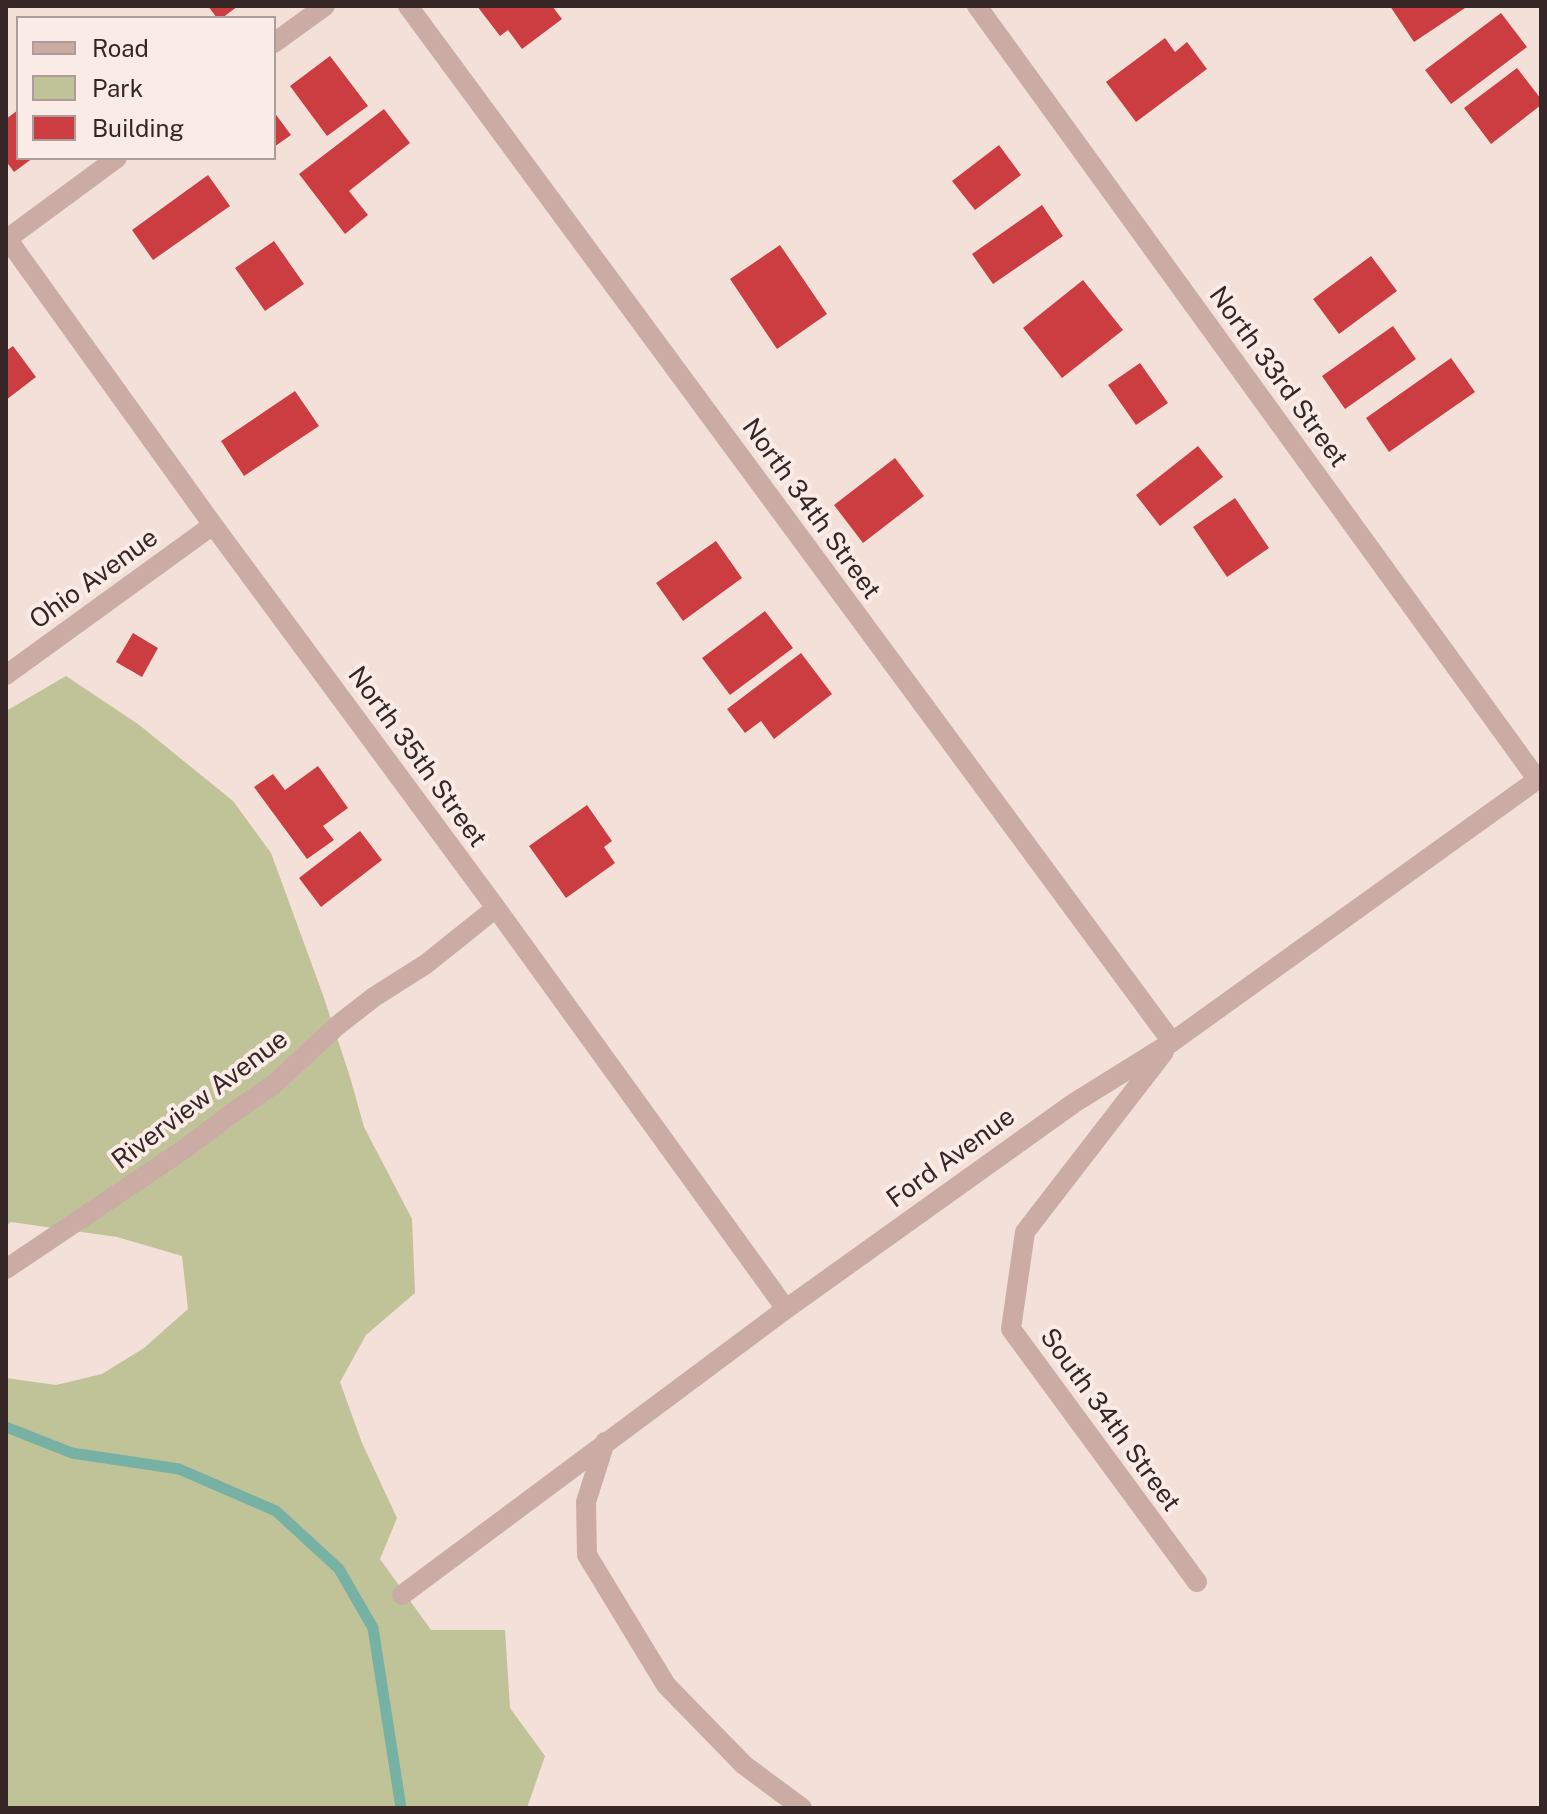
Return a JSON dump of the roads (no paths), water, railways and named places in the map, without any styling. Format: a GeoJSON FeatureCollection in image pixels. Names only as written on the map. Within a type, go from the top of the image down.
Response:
{"type":"FeatureCollection","features":[{"type":"Feature","properties":{"kind":"street"},"geometry":{"type":"LineString","coordinates":[[276,42],[325,6]]}},
{"type":"Feature","properties":{"kind":"street","name":"North 34th Street"},"geometry":{"type":"LineString","coordinates":[[408,6],[1172,1042]]}},
{"type":"Feature","properties":{"kind":"street","name":"North 33rd Street"},"geometry":{"type":"LineString","coordinates":[[977,6],[1539,778]]}},
{"type":"Feature","properties":{"kind":"street"},"geometry":{"type":"LineString","coordinates":[[7,238],[114,160]]}},
{"type":"Feature","properties":{"kind":"street","name":"North 35th Street"},"geometry":{"type":"LineString","coordinates":[[7,238],[786,1309]]}},
{"type":"Feature","properties":{"kind":"street","name":"Ohio Avenue"},"geometry":{"type":"LineString","coordinates":[[6,675],[213,525]]}},
{"type":"Feature","properties":{"kind":"street","name":"Ford Avenue"},"geometry":{"type":"LineString","coordinates":[[402,1595],[786,1309],[1074,1103],[1172,1042],[1539,778]]}},
{"type":"Feature","properties":{"kind":"street","name":"Riverview Avenue"},"geometry":{"type":"LineString","coordinates":[[6,1269],[183,1150],[274,1084],[338,1025],[374,997],[426,964],[496,908]]}},
{"type":"Feature","properties":{"kind":"street","name":"South 34th Street"},"geometry":{"type":"LineString","coordinates":[[1172,1042],[1025,1232],[1011,1329],[1197,1582]]}},
{"type":"Feature","properties":{"kind":"street"},"geometry":{"type":"LineString","coordinates":[[605,1442],[586,1502],[587,1555],[666,1685],[744,1765],[802,1808]]}},
{"type":"Feature","properties":{"kind":"waterway"},"geometry":{"type":"LineString","coordinates":[[6,1427],[72,1453],[179,1469],[276,1511],[339,1569],[373,1628],[401,1808]]}}]}
